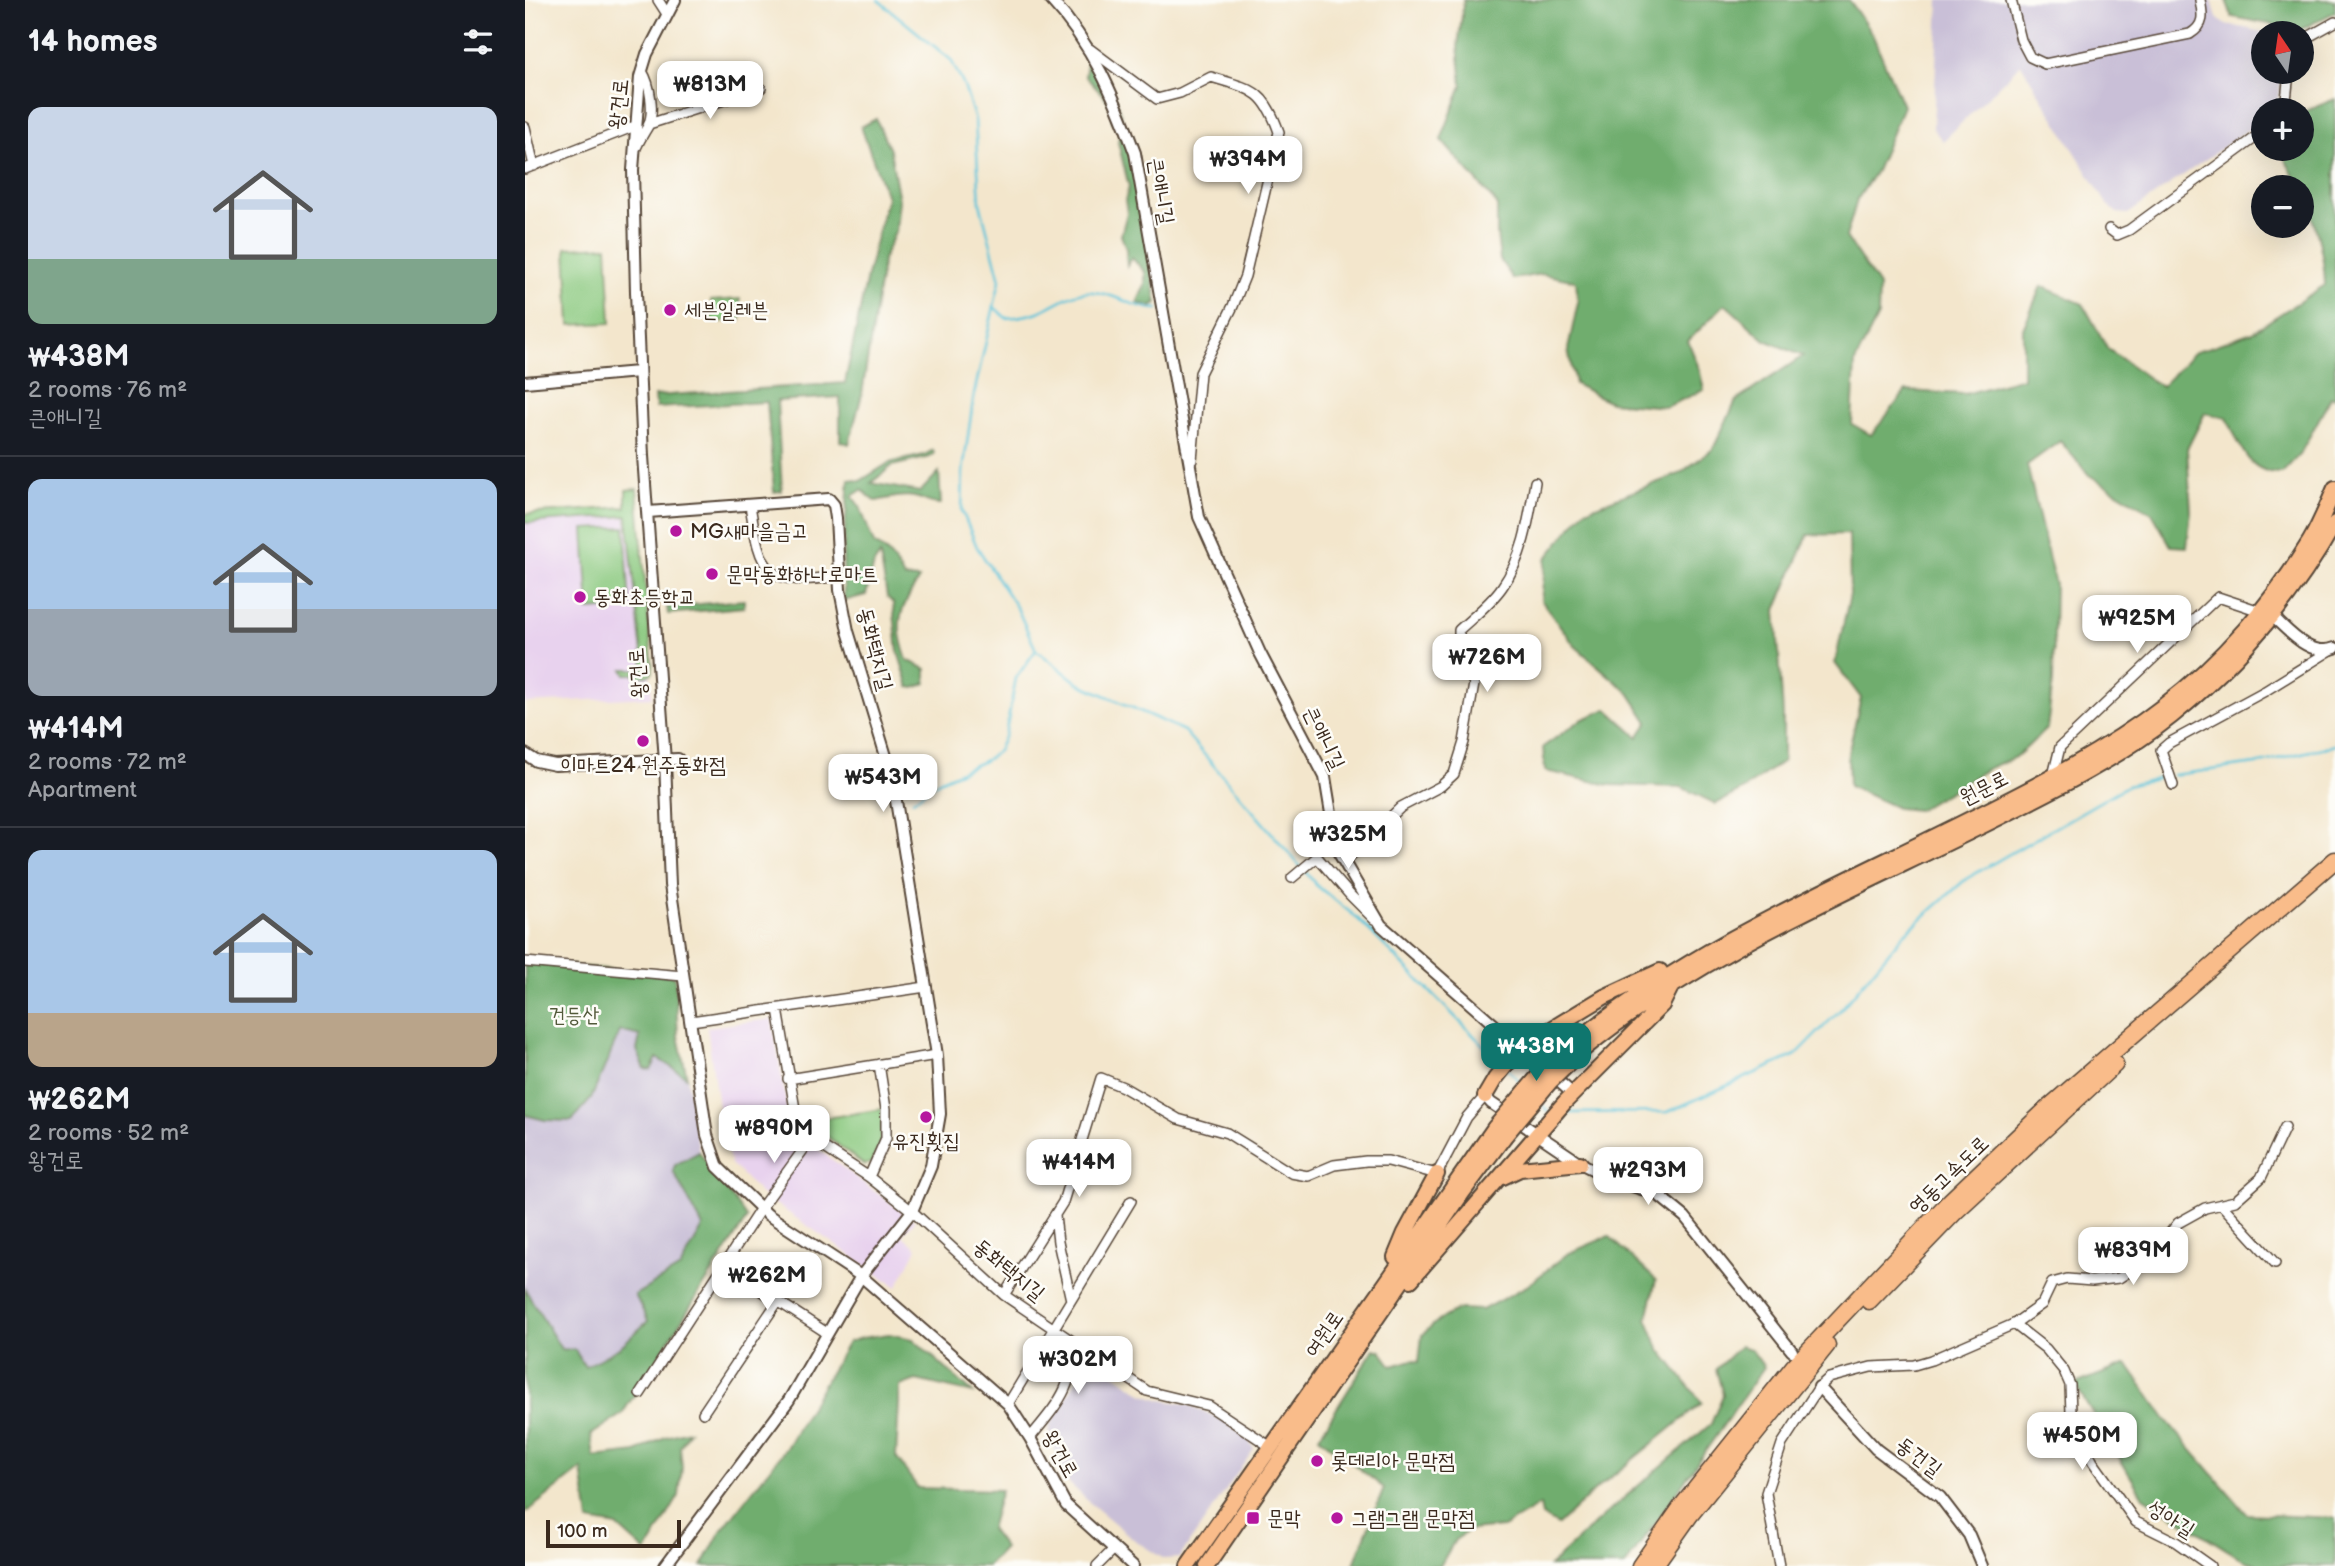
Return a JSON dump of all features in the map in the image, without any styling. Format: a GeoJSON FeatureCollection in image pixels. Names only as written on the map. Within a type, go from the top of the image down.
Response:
{"type":"FeatureCollection","features":[{"type":"Feature","properties":{"kind":"highway","name":"원문로"},"geometry":{"type":"LineString","coordinates":[[1581,1045],[1714,960],[2041,797],[2134,743],[2172,716],[2209,684],[2266,613],[2311,539],[2335,488]]}},
{"type":"Feature","properties":{"kind":"highway","name":"원문로"},"geometry":{"type":"LineString","coordinates":[[1581,1045],[1613,1012],[1710,951],[1789,908],[2053,776],[2126,733],[2165,705],[2298,583],[2335,523]]}},
{"type":"Feature","properties":{"kind":"highway","name":"영동고속도로"},"geometry":{"type":"LineString","coordinates":[[1640,1566],[1682,1506],[1794,1366],[1950,1200],[2047,1109],[2335,860]]}},
{"type":"Feature","properties":{"kind":"highway","name":"영동고속도로"},"geometry":{"type":"LineString","coordinates":[[1654,1566],[1690,1515],[1840,1329],[1957,1210],[2138,1043],[2335,874]]}},
{"type":"Feature","properties":{"kind":"highway"},"geometry":{"type":"LineString","coordinates":[[1485,1096],[1517,1052],[1605,997],[1710,951]]}},
{"type":"Feature","properties":{"kind":"highway"},"geometry":{"type":"LineString","coordinates":[[1388,1289],[1414,1278],[1547,1121],[1662,1005],[1671,986]]}},
{"type":"Feature","properties":{"kind":"highway","name":"여원로"},"geometry":{"type":"LineString","coordinates":[[1188,1566],[1277,1450],[1540,1074],[1581,1045]]}},
{"type":"Feature","properties":{"kind":"highway"},"geometry":{"type":"LineString","coordinates":[[1496,1180],[1520,1169],[1580,1163]]}},
{"type":"Feature","properties":{"kind":"highway"},"geometry":{"type":"LineString","coordinates":[[1388,1289],[1405,1233],[1437,1174]]}},
{"type":"Feature","properties":{"kind":"highway","name":"여원로"},"geometry":{"type":"LineString","coordinates":[[1207,1566],[1271,1474],[1277,1450]]}},
{"type":"Feature","properties":{"kind":"highway"},"geometry":{"type":"LineString","coordinates":[[1271,1474],[1275,1493]]}},
{"type":"Feature","properties":{"kind":"street"},"geometry":{"type":"LineString","coordinates":[[658,0],[667,14]]}},
{"type":"Feature","properties":{"kind":"street","name":"왕건로"},"geometry":{"type":"LineString","coordinates":[[675,0],[647,54],[642,71],[635,126],[638,372],[665,761],[670,885],[707,1135],[718,1167],[768,1215],[861,1276],[1008,1404],[1030,1438],[1066,1505],[1133,1566]]}},
{"type":"Feature","properties":{"kind":"street","name":"큰애니길"},"geometry":{"type":"LineString","coordinates":[[1051,0],[1090,49],[1116,101],[1135,153],[1199,517],[1260,653],[1325,778],[1337,850],[1381,925],[1569,1098]]}},
{"type":"Feature","properties":{"kind":"street"},"geometry":{"type":"LineString","coordinates":[[2011,0],[2021,40],[2030,57],[2045,64],[2190,34],[2202,23],[2200,0]]}},
{"type":"Feature","properties":{"kind":"street"},"geometry":{"type":"LineString","coordinates":[[2314,34],[2335,22]]}},
{"type":"Feature","properties":{"kind":"street","name":"큰애니길"},"geometry":{"type":"LineString","coordinates":[[1090,49],[1157,99],[1180,93],[1211,77],[1253,90],[1271,110],[1279,132],[1245,276],[1200,373],[1191,472]]}},
{"type":"Feature","properties":{"kind":"street"},"geometry":{"type":"LineString","coordinates":[[634,154],[649,124],[649,82],[642,71]]}},
{"type":"Feature","properties":{"kind":"street"},"geometry":{"type":"LineString","coordinates":[[649,124],[761,88]]}},
{"type":"Feature","properties":{"kind":"street"},"geometry":{"type":"LineString","coordinates":[[525,127],[529,167],[635,126]]}},
{"type":"Feature","properties":{"kind":"street"},"geometry":{"type":"LineString","coordinates":[[2109,229],[2117,235],[2129,230],[2251,141]]}},
{"type":"Feature","properties":{"kind":"street"},"geometry":{"type":"LineString","coordinates":[[525,382],[638,372]]}},
{"type":"Feature","properties":{"kind":"street"},"geometry":{"type":"LineString","coordinates":[[1344,862],[1401,807],[1441,786],[1454,774],[1464,742],[1474,684],[1459,643],[1459,630],[1502,587],[1520,553],[1535,482]]}},
{"type":"Feature","properties":{"kind":"street","name":"동화택지길"},"geometry":{"type":"LineString","coordinates":[[648,512],[829,499],[834,505],[839,576],[848,631],[893,776],[937,1055],[940,1114],[931,1166],[912,1211],[861,1276]]}},
{"type":"Feature","properties":{"kind":"street"},"geometry":{"type":"LineString","coordinates":[[750,505],[762,558],[773,574],[790,580],[808,581],[839,576]]}},
{"type":"Feature","properties":{"kind":"street"},"geometry":{"type":"LineString","coordinates":[[2053,776],[2060,747],[2218,597],[2266,613],[2313,649],[2333,649]]}},
{"type":"Feature","properties":{"kind":"street"},"geometry":{"type":"LineString","coordinates":[[2172,783],[2161,750],[2169,743],[2265,691],[2333,649]]}},
{"type":"Feature","properties":{"kind":"street"},"geometry":{"type":"LineString","coordinates":[[525,754],[536,761],[555,765],[678,759]]}},
{"type":"Feature","properties":{"kind":"street"},"geometry":{"type":"LineString","coordinates":[[1294,876],[1317,857],[1381,925]]}},
{"type":"Feature","properties":{"kind":"street"},"geometry":{"type":"LineString","coordinates":[[525,962],[683,975]]}},
{"type":"Feature","properties":{"kind":"street"},"geometry":{"type":"LineString","coordinates":[[691,1021],[926,987]]}},
{"type":"Feature","properties":{"kind":"street","name":"동화택지길"},"geometry":{"type":"LineString","coordinates":[[778,1009],[797,1121],[811,1139],[869,1177],[912,1211],[1004,1295],[1069,1339],[1147,1391],[1209,1406],[1277,1450]]}},
{"type":"Feature","properties":{"kind":"street"},"geometry":{"type":"LineString","coordinates":[[788,1079],[937,1055]]}},
{"type":"Feature","properties":{"kind":"street"},"geometry":{"type":"LineString","coordinates":[[869,1177],[886,1138],[886,1109],[879,1064]]}},
{"type":"Feature","properties":{"kind":"street"},"geometry":{"type":"LineString","coordinates":[[1004,1295],[1063,1202],[1101,1078],[1123,1087],[1178,1119],[1227,1133],[1291,1173],[1308,1176],[1334,1165],[1366,1161],[1388,1161],[1437,1174],[1467,1117],[1485,1096],[1580,1163],[1614,1180],[1657,1194],[1685,1217],[1792,1350]]}},
{"type":"Feature","properties":{"kind":"street"},"geometry":{"type":"LineString","coordinates":[[1779,1566],[1766,1493],[1782,1444],[1819,1387],[1829,1378],[1871,1367],[1931,1360],[2014,1324],[2042,1304],[2052,1283],[2067,1279],[2092,1281],[2119,1278],[2150,1258],[2178,1223],[2205,1208],[2235,1201],[2261,1178],[2284,1127]]}},
{"type":"Feature","properties":{"kind":"street"},"geometry":{"type":"LineString","coordinates":[[640,1394],[761,1208],[811,1139]]}},
{"type":"Feature","properties":{"kind":"street"},"geometry":{"type":"LineString","coordinates":[[1008,1404],[1131,1201]]}},
{"type":"Feature","properties":{"kind":"street"},"geometry":{"type":"LineString","coordinates":[[2221,1204],[2275,1263]]}},
{"type":"Feature","properties":{"kind":"street"},"geometry":{"type":"LineString","coordinates":[[1055,1214],[1058,1242],[1071,1300]]}},
{"type":"Feature","properties":{"kind":"street"},"geometry":{"type":"LineString","coordinates":[[724,1266],[827,1333]]}},
{"type":"Feature","properties":{"kind":"street"},"geometry":{"type":"LineString","coordinates":[[666,1566],[789,1400],[861,1276]]}},
{"type":"Feature","properties":{"kind":"street"},"geometry":{"type":"LineString","coordinates":[[703,1412],[778,1301]]}},
{"type":"Feature","properties":{"kind":"street","name":"성아길"},"geometry":{"type":"LineString","coordinates":[[2014,1324],[2046,1349],[2064,1371],[2070,1385],[2071,1413],[2076,1430],[2093,1462],[2136,1522],[2176,1542],[2210,1566]]}},
{"type":"Feature","properties":{"kind":"street"},"geometry":{"type":"LineString","coordinates":[[1030,1438],[1055,1406],[1071,1375],[1073,1355],[1069,1339]]}},
{"type":"Feature","properties":{"kind":"street","name":"동건길"},"geometry":{"type":"LineString","coordinates":[[1819,1387],[1876,1449],[1940,1497],[1969,1535],[1982,1566]]}},
{"type":"Feature","properties":{"kind":"street"},"geometry":{"type":"LineString","coordinates":[[1097,1566],[1114,1549]]}},
{"type":"Feature","properties":{"kind":"shaded area"},"geometry":{"type":"Polygon","coordinates":[[[1939,0],[2212,0],[2217,18],[2224,24],[2251,29],[2251,84],[2281,84],[2278,98],[2251,98],[2251,127],[2128,214],[2117,213],[2107,204],[2021,64],[1943,141],[1933,129],[1939,0]]]}},
{"type":"Feature","properties":{"kind":"shaded area","name":"동화초등학교"},"geometry":{"type":"Polygon","coordinates":[[[626,517],[644,670],[650,676],[652,697],[525,703],[525,523],[626,517]]]}},
{"type":"Feature","properties":{"kind":"shaded area"},"geometry":{"type":"Polygon","coordinates":[[[772,1019],[789,1120],[803,1138],[915,1221],[902,1235],[917,1248],[897,1287],[761,1194],[731,1164],[720,1121],[707,1027],[772,1019]]]}},
{"type":"Feature","properties":{"kind":"shaded area"},"geometry":{"type":"Polygon","coordinates":[[[620,1031],[640,1036],[656,1058],[687,1077],[699,1152],[675,1164],[673,1171],[703,1227],[680,1268],[635,1295],[648,1320],[619,1348],[585,1367],[561,1349],[525,1289],[525,1115],[545,1120],[591,1099],[620,1031]]]}},
{"type":"Feature","properties":{"kind":"shaded area"},"geometry":{"type":"Polygon","coordinates":[[[1080,1350],[1142,1393],[1161,1400],[1187,1404],[1227,1422],[1248,1439],[1254,1449],[1179,1558],[1164,1559],[1137,1542],[1065,1479],[1049,1432],[1050,1425],[1084,1368],[1080,1350]]]}},
{"type":"Feature","properties":{"kind":"green space"},"geometry":{"type":"Polygon","coordinates":[[[1464,0],[1849,0],[1873,36],[1903,106],[1876,171],[1857,200],[1846,237],[1879,286],[1878,316],[1855,362],[1852,424],[1871,435],[1906,391],[1965,394],[2023,378],[2023,329],[2041,286],[2083,304],[2108,349],[2161,387],[2193,353],[2252,332],[2325,285],[2321,249],[2314,223],[2314,175],[2294,175],[2286,161],[2314,161],[2314,108],[2335,99],[2335,398],[2331,397],[2300,454],[2282,473],[2260,469],[2246,456],[2227,418],[2205,413],[2187,449],[2191,511],[2187,547],[2171,546],[2152,513],[2089,475],[2060,441],[2027,465],[2055,585],[2053,682],[2047,728],[2018,756],[1989,768],[1918,810],[1897,808],[1849,786],[1848,754],[1861,698],[1835,663],[1850,594],[1849,534],[1808,535],[1776,610],[1783,714],[1783,761],[1744,789],[1716,804],[1681,787],[1609,785],[1545,771],[1543,747],[1581,720],[1607,709],[1638,737],[1648,722],[1629,693],[1575,646],[1541,600],[1546,559],[1585,510],[1679,474],[1713,449],[1736,401],[1803,356],[1765,340],[1725,304],[1688,341],[1704,390],[1666,407],[1610,402],[1575,384],[1568,349],[1578,302],[1576,281],[1542,274],[1513,279],[1500,260],[1497,204],[1441,140],[1462,85],[1458,46],[1464,0]]]}},
{"type":"Feature","properties":{"kind":"green space"},"geometry":{"type":"Polygon","coordinates":[[[2226,0],[2335,0],[2335,12],[2314,23],[2253,21],[2232,17],[2226,0]]]}},
{"type":"Feature","properties":{"kind":"green space"},"geometry":{"type":"Polygon","coordinates":[[[1080,46],[1117,101],[1132,159],[1157,303],[1151,306],[1137,303],[1145,285],[1145,272],[1132,258],[1127,266],[1126,249],[1121,235],[1127,213],[1125,200],[1129,187],[1118,142],[1120,130],[1112,121],[1112,105],[1085,76],[1087,62],[1080,46]]]}},
{"type":"Feature","properties":{"kind":"green space"},"geometry":{"type":"Polygon","coordinates":[[[876,119],[890,150],[899,200],[896,230],[883,259],[862,394],[849,444],[840,441],[840,397],[777,401],[782,491],[774,492],[767,402],[656,408],[655,396],[845,383],[867,276],[887,197],[861,127],[876,119]]]}},
{"type":"Feature","properties":{"kind":"green space"},"geometry":{"type":"Polygon","coordinates":[[[607,246],[611,323],[570,325],[566,248],[607,246]]]}},
{"type":"Feature","properties":{"kind":"green space"},"geometry":{"type":"Polygon","coordinates":[[[740,299],[741,320],[712,322],[711,301],[740,299]]]}},
{"type":"Feature","properties":{"kind":"green space"},"geometry":{"type":"Polygon","coordinates":[[[933,450],[934,454],[930,457],[892,466],[871,483],[920,492],[939,472],[941,504],[909,496],[875,501],[862,490],[852,496],[860,507],[874,544],[892,558],[904,578],[919,579],[903,609],[900,626],[907,660],[926,669],[926,683],[915,688],[909,687],[898,652],[893,603],[887,597],[880,555],[874,564],[866,595],[844,601],[843,553],[849,479],[860,481],[889,463],[924,455],[933,450]]]}},
{"type":"Feature","properties":{"kind":"green space"},"geometry":{"type":"Polygon","coordinates":[[[637,489],[653,672],[639,677],[626,674],[623,669],[644,672],[627,516],[525,523],[525,514],[626,507],[626,490],[637,489]]]}},
{"type":"Feature","properties":{"kind":"green space"},"geometry":{"type":"Polygon","coordinates":[[[625,527],[630,607],[589,610],[584,529],[625,527]]]}},
{"type":"Feature","properties":{"kind":"green space"},"geometry":{"type":"Polygon","coordinates":[[[744,600],[744,607],[668,614],[667,607],[744,600]]]}},
{"type":"Feature","properties":{"kind":"green space","name":"건등산"},"geometry":{"type":"Polygon","coordinates":[[[525,961],[675,976],[678,1036],[687,1077],[657,1058],[651,1070],[645,1069],[637,1050],[640,1036],[620,1031],[591,1099],[572,1121],[545,1120],[525,1115],[525,961]]]}},
{"type":"Feature","properties":{"kind":"green space"},"geometry":{"type":"Polygon","coordinates":[[[883,1109],[880,1145],[871,1163],[864,1165],[807,1121],[883,1109]]]}},
{"type":"Feature","properties":{"kind":"green space"},"geometry":{"type":"Polygon","coordinates":[[[699,1152],[747,1218],[622,1414],[591,1435],[594,1457],[636,1452],[665,1437],[689,1431],[680,1447],[682,1467],[679,1496],[646,1552],[617,1526],[589,1521],[582,1469],[525,1513],[525,1289],[561,1349],[575,1350],[585,1367],[619,1348],[648,1321],[635,1295],[680,1268],[703,1227],[673,1171],[675,1165],[699,1152]]]}},
{"type":"Feature","properties":{"kind":"green space"},"geometry":{"type":"Polygon","coordinates":[[[1609,1236],[1656,1280],[1647,1318],[1659,1348],[1702,1403],[1594,1491],[1558,1525],[1542,1516],[1540,1505],[1503,1527],[1470,1530],[1455,1540],[1440,1566],[1354,1564],[1384,1488],[1319,1437],[1374,1349],[1381,1351],[1392,1366],[1412,1360],[1419,1362],[1422,1335],[1440,1319],[1460,1309],[1482,1310],[1527,1286],[1567,1254],[1609,1236]]]}},
{"type":"Feature","properties":{"kind":"green space"},"geometry":{"type":"Polygon","coordinates":[[[889,1334],[913,1339],[973,1393],[916,1380],[900,1386],[896,1457],[918,1488],[1001,1490],[990,1529],[1004,1548],[987,1566],[702,1566],[721,1531],[786,1448],[848,1342],[889,1334]]]}},
{"type":"Feature","properties":{"kind":"green space"},"geometry":{"type":"Polygon","coordinates":[[[1740,1346],[1751,1349],[1764,1367],[1625,1566],[1549,1566],[1711,1424],[1723,1395],[1716,1369],[1740,1346]]]}},
{"type":"Feature","properties":{"kind":"green space"},"geometry":{"type":"Polygon","coordinates":[[[2127,1364],[2166,1420],[2247,1514],[2335,1518],[2335,1566],[2266,1566],[2245,1561],[2143,1497],[2075,1384],[2127,1364]]]}},
{"type":"Feature","properties":{"kind":"waterway"},"geometry":{"type":"LineString","coordinates":[[878,0],[951,60],[964,86],[975,120],[980,203],[1000,280],[974,394],[963,471],[962,511],[977,547],[1018,610],[1036,650],[1078,683],[1184,731],[1300,866]]}},
{"type":"Feature","properties":{"kind":"waterway"},"geometry":{"type":"LineString","coordinates":[[994,307],[1006,318],[1022,316],[1038,312],[1072,295],[1086,292],[1102,293],[1141,307],[1158,309]]}},
{"type":"Feature","properties":{"kind":"waterway"},"geometry":{"type":"LineString","coordinates":[[913,800],[939,781],[986,760],[998,751],[1005,735],[1016,678],[1036,650]]}},
{"type":"Feature","properties":{"kind":"waterway"},"geometry":{"type":"LineString","coordinates":[[2173,775],[2256,764],[2335,745]]}},
{"type":"Feature","properties":{"kind":"waterway"},"geometry":{"type":"LineString","coordinates":[[1563,1113],[1668,1112],[1796,1055],[1842,1008],[1903,935],[1966,879],[2127,786],[2167,776]]}},
{"type":"Feature","properties":{"kind":"waterway"},"geometry":{"type":"LineString","coordinates":[[1305,871],[1316,885],[1356,917],[1500,1062]]}},
{"type":"Feature","properties":{"kind":"waterway"},"geometry":{"type":"LineString","coordinates":[[1508,1069],[1525,1087]]}},
{"type":"Feature","properties":{"kind":"waterway"},"geometry":{"type":"LineString","coordinates":[[1539,1101],[1549,1112]]}},
{"type":"Feature","properties":{"kind":"place","name":"세븐일레븐"},"geometry":{"type":"Point","coordinates":[670,310]}},
{"type":"Feature","properties":{"kind":"place","name":"MG새마을금고"},"geometry":{"type":"Point","coordinates":[676,531]}},
{"type":"Feature","properties":{"kind":"place","name":"문막동화하나로마트"},"geometry":{"type":"Point","coordinates":[712,574]}},
{"type":"Feature","properties":{"kind":"place","name":"동화초등학교"},"geometry":{"type":"Point","coordinates":[580,597]}},
{"type":"Feature","properties":{"kind":"place","name":"이마트24 원주동화점"},"geometry":{"type":"Point","coordinates":[643,741]}},
{"type":"Feature","properties":{"kind":"place","name":"유진횟집"},"geometry":{"type":"Point","coordinates":[926,1117]}},
{"type":"Feature","properties":{"kind":"place","name":"롯데리아 문막점"},"geometry":{"type":"Point","coordinates":[1317,1461]}},
{"type":"Feature","properties":{"kind":"place","name":"문막"},"geometry":{"type":"Point","coordinates":[1253,1518]}},
{"type":"Feature","properties":{"kind":"place","name":"그램그램 문막점"},"geometry":{"type":"Point","coordinates":[1337,1518]}}]}
